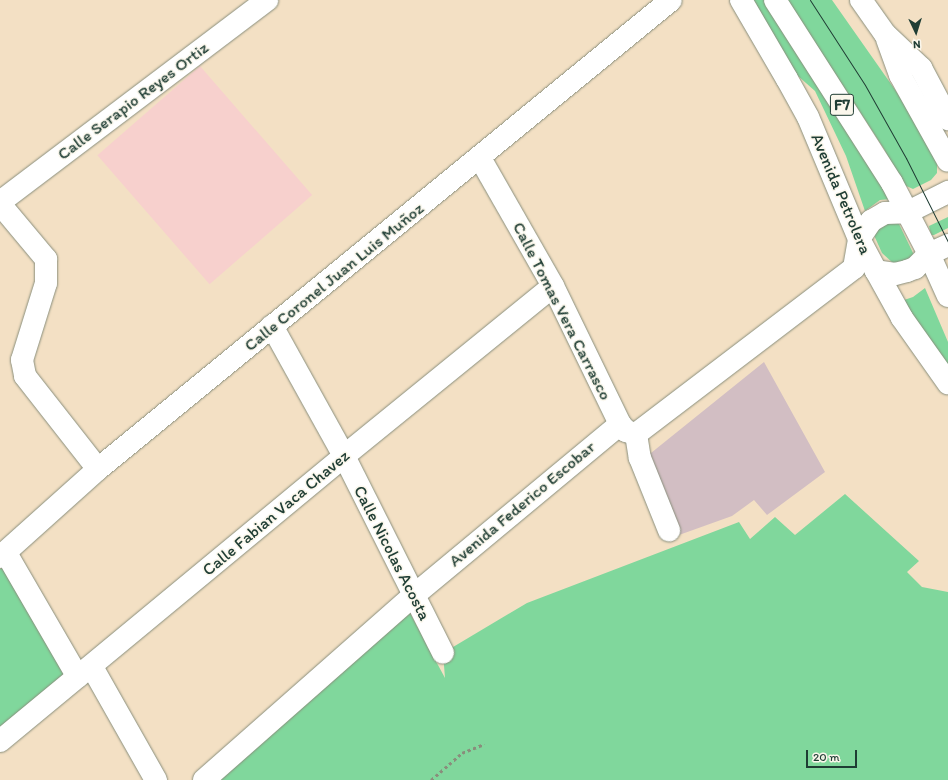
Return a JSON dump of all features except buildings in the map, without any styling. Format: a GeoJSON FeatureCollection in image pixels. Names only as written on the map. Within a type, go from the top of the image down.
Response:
{"type":"FeatureCollection","features":[{"type":"Feature","properties":{"kind":"main road","name":"Calle Serapio Reyes Ortiz"},"geometry":{"type":"LineString","coordinates":[[0,203],[267,0]]}},
{"type":"Feature","properties":{"kind":"main road","name":"Calle Coronel Juan Luis Muñoz"},"geometry":{"type":"LineString","coordinates":[[3,555],[98,468],[480,158],[671,0]]}},
{"type":"Feature","properties":{"kind":"main road","name":"Avenida Petrolera"},"geometry":{"type":"LineString","coordinates":[[741,0],[788,79],[808,117],[859,238],[876,271],[902,318],[948,383]]}},
{"type":"Feature","properties":{"kind":"main road","name":"F7"},"geometry":{"type":"LineString","coordinates":[[775,0],[872,151],[908,212],[938,249],[948,296]]}},
{"type":"Feature","properties":{"kind":"main road"},"geometry":{"type":"LineString","coordinates":[[861,0],[885,34],[921,68],[948,119]]}},
{"type":"Feature","properties":{"kind":"main road"},"geometry":{"type":"LineString","coordinates":[[885,34],[900,75],[948,161]]}},
{"type":"Feature","properties":{"kind":"main road","name":"Calle Tomas Vera Carrasco"},"geometry":{"type":"LineString","coordinates":[[480,158],[553,286],[628,429],[669,530]]}},
{"type":"Feature","properties":{"kind":"main road"},"geometry":{"type":"LineString","coordinates":[[938,249],[908,272],[895,274],[854,268],[859,238],[871,221],[885,213],[908,212],[948,192]]}},
{"type":"Feature","properties":{"kind":"main road"},"geometry":{"type":"LineString","coordinates":[[0,203],[46,259],[46,283],[22,360],[25,376],[98,468]]}},
{"type":"Feature","properties":{"kind":"main road","name":"Avenida Federico Escobar"},"geometry":{"type":"LineString","coordinates":[[204,780],[413,596],[628,429],[854,268]]}},
{"type":"Feature","properties":{"kind":"main road","name":"Calle Fabian Vaca Chavez"},"geometry":{"type":"LineString","coordinates":[[0,741],[344,456],[553,286]]}},
{"type":"Feature","properties":{"kind":"main road","name":"Calle Nicolas Acosta"},"geometry":{"type":"LineString","coordinates":[[272,326],[344,456],[413,596],[443,653]]}},
{"type":"Feature","properties":{"kind":"main road"},"geometry":{"type":"LineString","coordinates":[[3,555],[85,672],[156,780]]}},
{"type":"Feature","properties":{"kind":"path"},"geometry":{"type":"LineString","coordinates":[[431,780],[462,753],[484,744]]}},
{"type":"Feature","properties":{"kind":"shaded area"},"geometry":{"type":"Polygon","coordinates":[[[200,66],[312,195],[210,284],[97,155],[200,66]]]}},
{"type":"Feature","properties":{"kind":"shaded area"},"geometry":{"type":"Polygon","coordinates":[[[764,362],[825,472],[767,515],[754,500],[732,516],[679,535],[646,457],[764,362]]]}},
{"type":"Feature","properties":{"kind":"green space"},"geometry":{"type":"Polygon","coordinates":[[[751,0],[764,0],[891,199],[880,200],[865,211],[846,156],[815,91],[798,76],[751,0]]]}},
{"type":"Feature","properties":{"kind":"green space"},"geometry":{"type":"Polygon","coordinates":[[[787,0],[832,0],[917,121],[937,162],[937,173],[931,180],[913,189],[904,185],[884,149],[787,0]]]}},
{"type":"Feature","properties":{"kind":"green space"},"geometry":{"type":"Polygon","coordinates":[[[948,217],[948,228],[931,235],[929,226],[948,217]]]}},
{"type":"Feature","properties":{"kind":"green space"},"geometry":{"type":"Polygon","coordinates":[[[894,220],[899,224],[915,257],[894,264],[882,253],[873,233],[894,220]]]}},
{"type":"Feature","properties":{"kind":"green space"},"geometry":{"type":"Polygon","coordinates":[[[925,288],[948,342],[948,367],[901,301],[913,297],[925,288]]]}},
{"type":"Feature","properties":{"kind":"green space"},"geometry":{"type":"Polygon","coordinates":[[[845,494],[919,561],[907,572],[922,587],[948,592],[948,780],[219,780],[410,613],[445,678],[443,653],[527,603],[739,522],[750,539],[775,517],[795,535],[845,494]]]}},
{"type":"Feature","properties":{"kind":"green space"},"geometry":{"type":"Polygon","coordinates":[[[3,567],[68,676],[0,730],[0,569],[3,567]]]}},
{"type":"Feature","properties":{"kind":"tram line"},"geometry":{"type":"LineString","coordinates":[[810,0],[865,85],[906,158],[948,242]]}}]}
